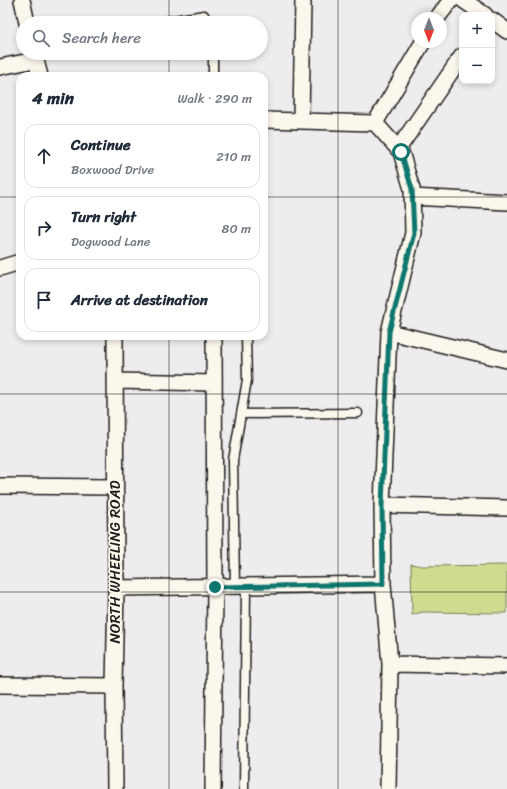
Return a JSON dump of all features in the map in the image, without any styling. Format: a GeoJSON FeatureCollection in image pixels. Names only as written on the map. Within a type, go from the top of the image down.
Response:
{"type":"FeatureCollection","features":[{"type":"Feature","properties":{"kind":"street"},"geometry":{"type":"LineString","coordinates":[[22,0],[25,16]]}},
{"type":"Feature","properties":{"kind":"street"},"geometry":{"type":"LineString","coordinates":[[302,0],[302,120]]}},
{"type":"Feature","properties":{"kind":"street"},"geometry":{"type":"LineString","coordinates":[[442,12],[451,0]]}},
{"type":"Feature","properties":{"kind":"street"},"geometry":{"type":"LineString","coordinates":[[462,0],[480,12]]}},
{"type":"Feature","properties":{"kind":"street"},"geometry":{"type":"LineString","coordinates":[[495,22],[507,31]]}},
{"type":"Feature","properties":{"kind":"street"},"geometry":{"type":"LineString","coordinates":[[375,123],[419,48]]}},
{"type":"Feature","properties":{"kind":"street"},"geometry":{"type":"LineString","coordinates":[[0,67],[22,60]]}},
{"type":"Feature","properties":{"kind":"street"},"geometry":{"type":"LineString","coordinates":[[35,60],[39,72]]}},
{"type":"Feature","properties":{"kind":"street"},"geometry":{"type":"LineString","coordinates":[[398,149],[459,60]]}},
{"type":"Feature","properties":{"kind":"street"},"geometry":{"type":"LineString","coordinates":[[268,120],[375,123],[401,152],[412,189],[414,233],[389,332],[382,505],[383,584],[390,664],[388,789]]}},
{"type":"Feature","properties":{"kind":"street"},"geometry":{"type":"LineString","coordinates":[[412,197],[507,202]]}},
{"type":"Feature","properties":{"kind":"street"},"geometry":{"type":"LineString","coordinates":[[0,268],[16,263]]}},
{"type":"Feature","properties":{"kind":"street"},"geometry":{"type":"LineString","coordinates":[[389,332],[507,360]]}},
{"type":"Feature","properties":{"kind":"street","name":"NORTH WHEELING ROAD"},"geometry":{"type":"LineString","coordinates":[[114,789],[116,588],[115,340]]}},
{"type":"Feature","properties":{"kind":"street"},"geometry":{"type":"LineString","coordinates":[[213,789],[215,587],[214,340]]}},
{"type":"Feature","properties":{"kind":"street"},"geometry":{"type":"LineString","coordinates":[[115,382],[214,383]]}},
{"type":"Feature","properties":{"kind":"street"},"geometry":{"type":"LineString","coordinates":[[0,486],[115,487]]}},
{"type":"Feature","properties":{"kind":"street"},"geometry":{"type":"LineString","coordinates":[[382,505],[507,508]]}},
{"type":"Feature","properties":{"kind":"street"},"geometry":{"type":"LineString","coordinates":[[116,588],[383,584]]}},
{"type":"Feature","properties":{"kind":"street"},"geometry":{"type":"LineString","coordinates":[[390,664],[507,666]]}},
{"type":"Feature","properties":{"kind":"street"},"geometry":{"type":"LineString","coordinates":[[0,685],[114,686]]}},
{"type":"Feature","properties":{"kind":"lane"},"geometry":{"type":"LineString","coordinates":[[213,72],[214,60]]}},
{"type":"Feature","properties":{"kind":"lane"},"geometry":{"type":"LineString","coordinates":[[244,789],[240,587],[233,460],[246,380],[246,340]]}},
{"type":"Feature","properties":{"kind":"lane"},"geometry":{"type":"LineString","coordinates":[[241,414],[358,413]]}},
{"type":"Feature","properties":{"kind":"green space"},"geometry":{"type":"Polygon","coordinates":[[[411,564],[422,566],[507,565],[507,613],[422,612],[412,615],[411,564]]]}},
{"type":"Feature","properties":{"kind":"route"},"geometry":{"type":"LineString","coordinates":[[215,587],[383,584],[382,505],[389,332],[414,233],[412,189],[401,152]]}}]}
